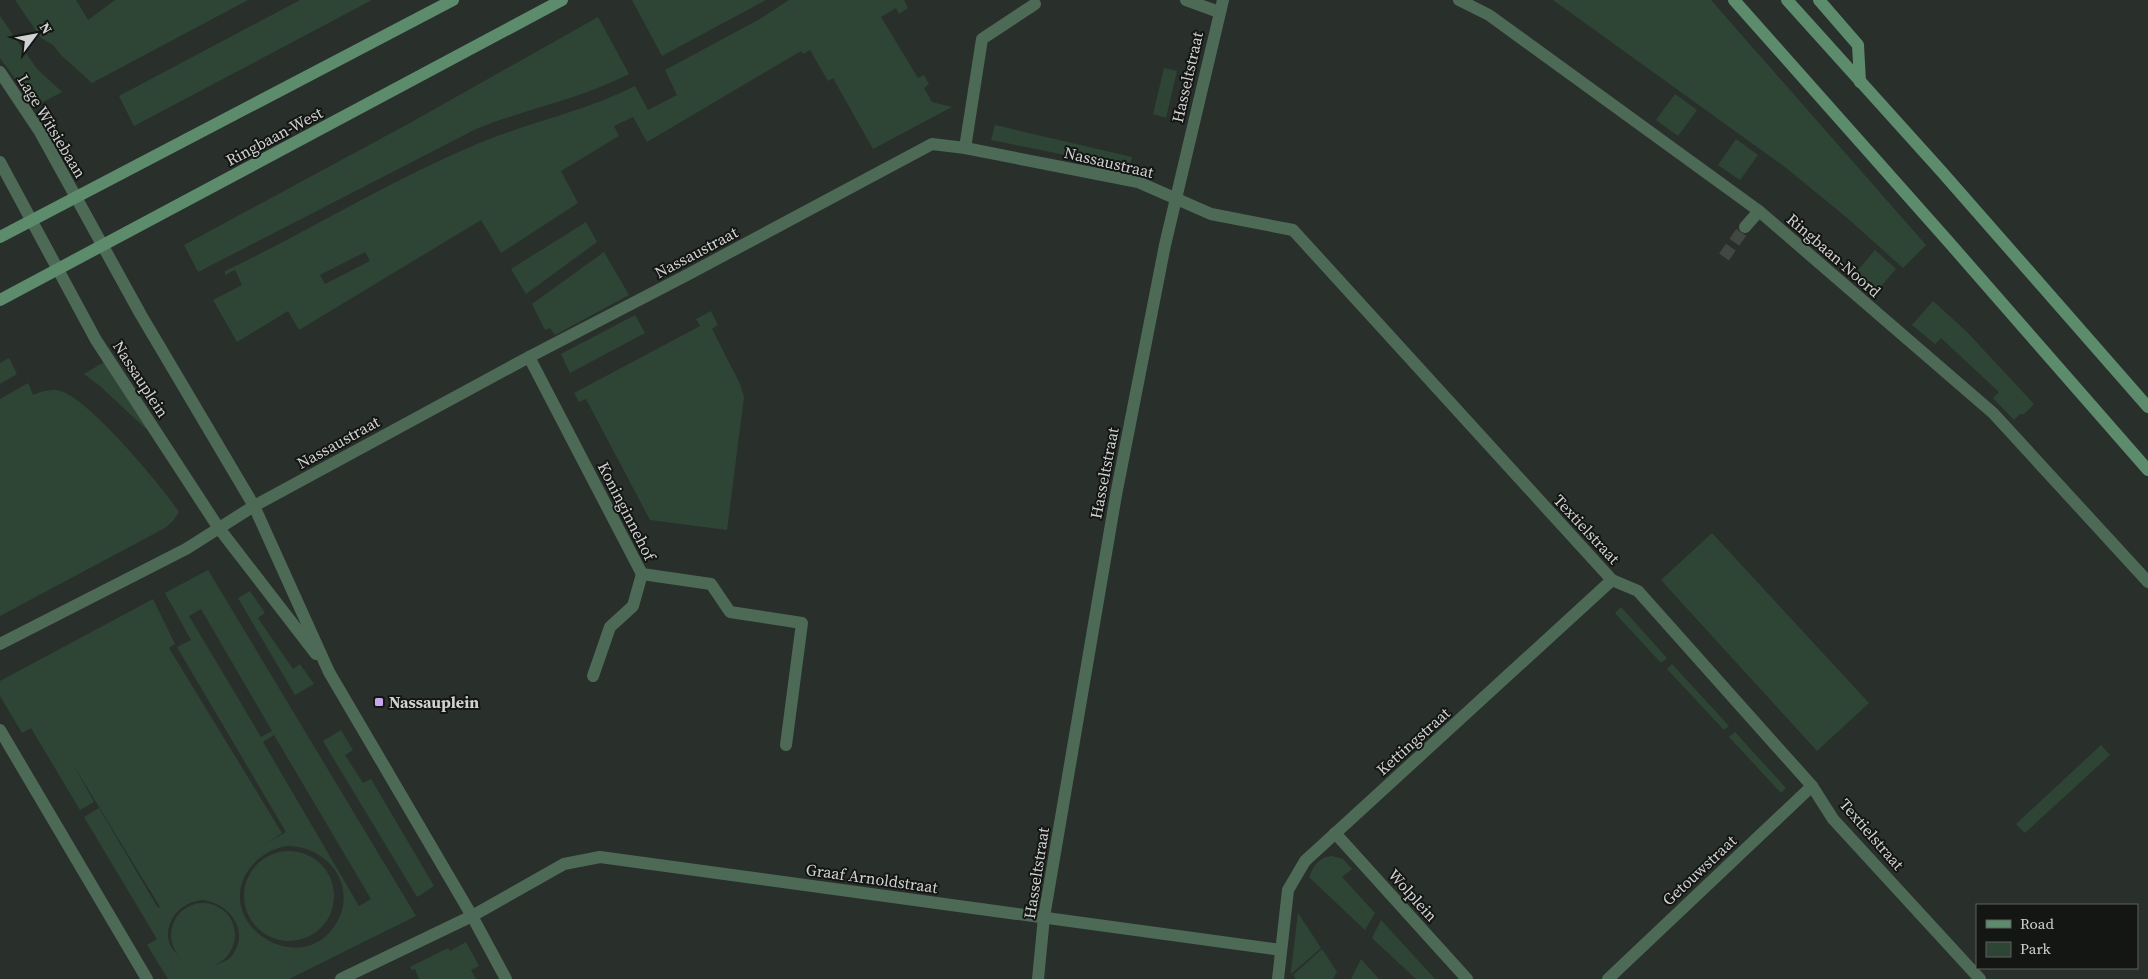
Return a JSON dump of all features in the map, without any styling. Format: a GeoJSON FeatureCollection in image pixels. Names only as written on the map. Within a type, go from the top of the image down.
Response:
{"type":"FeatureCollection","features":[{"type":"Feature","properties":{"kind":"main road","name":"Ringbaan-West"},"geometry":{"type":"LineString","coordinates":[[0,300],[562,0]]}},
{"type":"Feature","properties":{"kind":"main road"},"geometry":{"type":"LineString","coordinates":[[1734,0],[1915,203],[2148,470]]}},
{"type":"Feature","properties":{"kind":"main road"},"geometry":{"type":"LineString","coordinates":[[1787,0],[2148,407]]}},
{"type":"Feature","properties":{"kind":"main road"},"geometry":{"type":"LineString","coordinates":[[1819,0],[1858,45],[1860,82]]}},
{"type":"Feature","properties":{"kind":"main road"},"geometry":{"type":"LineString","coordinates":[[0,237],[448,1]]}},
{"type":"Feature","properties":{"kind":"street","name":"Hasseltstraat"},"geometry":{"type":"LineString","coordinates":[[1038,979],[1044,917],[1116,495],[1165,245],[1221,6],[1186,0]]}},
{"type":"Feature","properties":{"kind":"street","name":"Ringbaan-Noord"},"geometry":{"type":"LineString","coordinates":[[1459,0],[1489,15],[1759,211],[1993,413],[2148,582]]}},
{"type":"Feature","properties":{"kind":"street"},"geometry":{"type":"LineString","coordinates":[[965,148],[982,39],[1035,4]]}},
{"type":"Feature","properties":{"kind":"street","name":"Lage Witsiebaan"},"geometry":{"type":"LineString","coordinates":[[0,72],[40,132],[75,198],[104,246]]}},
{"type":"Feature","properties":{"kind":"street","name":"Nassaustraat"},"geometry":{"type":"LineString","coordinates":[[254,506],[529,356],[687,276],[932,144],[965,148],[1138,182],[1176,198]]}},
{"type":"Feature","properties":{"kind":"street"},"geometry":{"type":"LineString","coordinates":[[0,162],[31,221]]}},
{"type":"Feature","properties":{"kind":"street","name":"Textielstraat"},"geometry":{"type":"LineString","coordinates":[[1176,198],[1211,214],[1293,230],[1414,365],[1612,580],[1638,591],[1812,786],[1834,818],[1980,979]]}},
{"type":"Feature","properties":{"kind":"street"},"geometry":{"type":"LineString","coordinates":[[1745,228],[1759,211]]}},
{"type":"Feature","properties":{"kind":"street","name":"Nassauplein"},"geometry":{"type":"LineString","coordinates":[[31,221],[96,340],[218,527],[329,672]]}},
{"type":"Feature","properties":{"kind":"street","name":"Nassauplein"},"geometry":{"type":"LineString","coordinates":[[104,246],[141,315],[254,506],[329,672],[472,916],[506,979]]}},
{"type":"Feature","properties":{"kind":"street","name":"Koninginnehof"},"geometry":{"type":"LineString","coordinates":[[529,356],[642,574],[711,584],[730,612],[802,623],[786,745]]}},
{"type":"Feature","properties":{"kind":"street"},"geometry":{"type":"LineString","coordinates":[[0,644],[186,548],[254,506]]}},
{"type":"Feature","properties":{"kind":"street"},"geometry":{"type":"LineString","coordinates":[[593,676],[610,627],[633,606],[642,574]]}},
{"type":"Feature","properties":{"kind":"street","name":"Kettingstraat"},"geometry":{"type":"LineString","coordinates":[[1281,950],[1288,890],[1305,861],[1612,580]]}},
{"type":"Feature","properties":{"kind":"street"},"geometry":{"type":"LineString","coordinates":[[0,730],[148,979]]}},
{"type":"Feature","properties":{"kind":"street","name":"Getouwstraat"},"geometry":{"type":"LineString","coordinates":[[1608,979],[1812,786]]}},
{"type":"Feature","properties":{"kind":"street","name":"Wolplein"},"geometry":{"type":"LineString","coordinates":[[1335,833],[1467,979]]}},
{"type":"Feature","properties":{"kind":"street","name":"Graaf Arnoldstraat"},"geometry":{"type":"LineString","coordinates":[[472,916],[564,864],[600,857],[1281,950]]}},
{"type":"Feature","properties":{"kind":"street"},"geometry":{"type":"LineString","coordinates":[[341,979],[472,916]]}},
{"type":"Feature","properties":{"kind":"street"},"geometry":{"type":"LineString","coordinates":[[1278,979],[1281,950]]}},
{"type":"Feature","properties":{"kind":"green space"},"geometry":{"type":"Polygon","coordinates":[[[15,0],[76,0],[88,20],[115,0],[248,0],[92,83],[61,55],[53,45],[41,38],[15,0]]]}},
{"type":"Feature","properties":{"kind":"green space"},"geometry":{"type":"Polygon","coordinates":[[[300,0],[372,0],[134,126],[119,96],[300,0]]]}},
{"type":"Feature","properties":{"kind":"green space"},"geometry":{"type":"Polygon","coordinates":[[[632,0],[766,0],[662,56],[632,0]]]}},
{"type":"Feature","properties":{"kind":"green space"},"geometry":{"type":"Polygon","coordinates":[[[789,0],[904,0],[908,8],[899,14],[896,8],[881,17],[918,78],[924,75],[929,84],[924,88],[932,102],[952,107],[873,149],[833,78],[828,81],[810,50],[803,54],[801,51],[647,142],[633,117],[614,126],[619,136],[561,171],[578,203],[501,253],[481,220],[299,330],[288,311],[237,342],[213,300],[242,285],[235,270],[225,275],[225,271],[411,174],[475,145],[596,103],[635,86],[648,110],[677,95],[665,70],[758,20],[789,0]],[[365,252],[320,275],[325,284],[370,261],[365,252]]]}},
{"type":"Feature","properties":{"kind":"green space"},"geometry":{"type":"Polygon","coordinates":[[[1553,0],[1711,0],[1926,245],[1903,268],[1846,217],[1785,167],[1553,0]]]}},
{"type":"Feature","properties":{"kind":"green space"},"geometry":{"type":"Polygon","coordinates":[[[0,16],[37,69],[62,92],[35,106],[0,58],[0,16]]]}},
{"type":"Feature","properties":{"kind":"green space"},"geometry":{"type":"Polygon","coordinates":[[[598,17],[629,74],[572,97],[476,129],[198,272],[184,245],[408,124],[598,17]]]}},
{"type":"Feature","properties":{"kind":"green space"},"geometry":{"type":"Polygon","coordinates":[[[1164,68],[1177,71],[1166,118],[1153,114],[1164,68]]]}},
{"type":"Feature","properties":{"kind":"green space"},"geometry":{"type":"Polygon","coordinates":[[[1675,94],[1697,110],[1678,136],[1656,120],[1675,94]]]}},
{"type":"Feature","properties":{"kind":"green space"},"geometry":{"type":"Polygon","coordinates":[[[995,125],[1132,157],[1129,168],[991,140],[995,125]]]}},
{"type":"Feature","properties":{"kind":"green space"},"geometry":{"type":"Polygon","coordinates":[[[1736,139],[1758,155],[1740,180],[1718,165],[1736,139]]]}},
{"type":"Feature","properties":{"kind":"green space"},"geometry":{"type":"Polygon","coordinates":[[[586,222],[597,242],[526,294],[511,269],[586,222]]]}},
{"type":"Feature","properties":{"kind":"green space"},"geometry":{"type":"Polygon","coordinates":[[[1875,250],[1896,269],[1875,293],[1854,275],[1875,250]]]}},
{"type":"Feature","properties":{"kind":"green space"},"geometry":{"type":"Polygon","coordinates":[[[604,252],[629,295],[555,335],[550,328],[545,330],[532,304],[604,252]]]}},
{"type":"Feature","properties":{"kind":"green space"},"geometry":{"type":"Polygon","coordinates":[[[1933,301],[1967,332],[2034,404],[2024,414],[2020,414],[2014,420],[1993,398],[1999,392],[1941,338],[1935,344],[1912,325],[1933,301]]]}},
{"type":"Feature","properties":{"kind":"green space"},"geometry":{"type":"Polygon","coordinates":[[[711,311],[718,325],[712,329],[740,384],[744,397],[727,530],[650,520],[586,399],[579,402],[574,393],[700,326],[696,319],[711,311]]]}},
{"type":"Feature","properties":{"kind":"green space"},"geometry":{"type":"Polygon","coordinates":[[[635,315],[645,333],[570,373],[561,354],[635,315]]]}},
{"type":"Feature","properties":{"kind":"green space"},"geometry":{"type":"Polygon","coordinates":[[[9,358],[17,374],[0,384],[0,363],[9,358]]]}},
{"type":"Feature","properties":{"kind":"green space"},"geometry":{"type":"Polygon","coordinates":[[[104,362],[147,427],[146,429],[100,386],[84,374],[104,362]]]}},
{"type":"Feature","properties":{"kind":"green space"},"geometry":{"type":"Polygon","coordinates":[[[28,383],[33,395],[48,390],[56,390],[75,399],[91,411],[142,465],[179,512],[165,528],[0,616],[0,399],[28,383]]]}},
{"type":"Feature","properties":{"kind":"green space"},"geometry":{"type":"Polygon","coordinates":[[[1712,533],[1869,703],[1817,751],[1661,580],[1712,533]]]}},
{"type":"Feature","properties":{"kind":"green space"},"geometry":{"type":"Polygon","coordinates":[[[208,570],[416,916],[289,979],[168,979],[147,945],[157,939],[84,817],[99,808],[158,908],[160,907],[74,766],[94,802],[80,810],[31,728],[22,733],[0,696],[0,681],[153,599],[175,644],[169,648],[282,833],[265,844],[286,832],[177,647],[191,640],[165,593],[208,570]],[[201,609],[189,616],[261,737],[272,731],[201,609]],[[274,735],[263,742],[359,906],[371,899],[274,735]],[[281,847],[261,857],[249,869],[241,889],[241,908],[250,925],[264,938],[281,946],[300,947],[318,942],[334,927],[341,913],[344,898],[342,885],[336,872],[328,862],[316,853],[302,848],[281,847]],[[203,900],[183,907],[174,916],[168,929],[169,941],[174,951],[182,958],[206,965],[219,964],[230,958],[236,948],[239,930],[230,914],[222,907],[203,900]]]}},
{"type":"Feature","properties":{"kind":"green space"},"geometry":{"type":"Polygon","coordinates":[[[250,591],[265,613],[258,618],[293,669],[300,664],[314,684],[295,695],[238,598],[250,591]]]}},
{"type":"Feature","properties":{"kind":"green space"},"geometry":{"type":"Polygon","coordinates":[[[1621,607],[1667,658],[1661,663],[1615,613],[1621,607]]]}},
{"type":"Feature","properties":{"kind":"green space"},"geometry":{"type":"Polygon","coordinates":[[[1672,664],[1729,726],[1724,730],[1667,669],[1672,664]]]}},
{"type":"Feature","properties":{"kind":"green space"},"geometry":{"type":"Polygon","coordinates":[[[341,730],[353,750],[345,755],[363,783],[371,779],[434,886],[417,897],[323,741],[341,730]]]}},
{"type":"Feature","properties":{"kind":"green space"},"geometry":{"type":"Polygon","coordinates":[[[1735,732],[1786,788],[1781,793],[1729,737],[1735,732]]]}},
{"type":"Feature","properties":{"kind":"green space"},"geometry":{"type":"Polygon","coordinates":[[[2101,745],[2110,755],[2025,833],[2016,824],[2101,745]]]}},
{"type":"Feature","properties":{"kind":"green space"},"geometry":{"type":"Polygon","coordinates":[[[289,851],[306,854],[321,864],[331,879],[334,896],[331,913],[321,928],[306,938],[289,941],[272,938],[257,928],[247,913],[244,896],[247,879],[257,864],[272,854],[289,851]]]}},
{"type":"Feature","properties":{"kind":"green space"},"geometry":{"type":"Polygon","coordinates":[[[1332,856],[1343,859],[1352,869],[1342,877],[1375,913],[1365,930],[1309,877],[1318,862],[1332,856]]]}},
{"type":"Feature","properties":{"kind":"green space"},"geometry":{"type":"Polygon","coordinates":[[[197,903],[209,903],[226,912],[233,923],[235,935],[233,947],[226,958],[209,967],[197,967],[185,962],[176,953],[171,941],[171,929],[176,917],[185,908],[197,903]]]}},
{"type":"Feature","properties":{"kind":"green space"},"geometry":{"type":"Polygon","coordinates":[[[1298,913],[1321,948],[1291,974],[1291,970],[1298,913]]]}},
{"type":"Feature","properties":{"kind":"green space"},"geometry":{"type":"Polygon","coordinates":[[[1381,920],[1435,979],[1416,979],[1372,938],[1381,920]]]}},
{"type":"Feature","properties":{"kind":"green space"},"geometry":{"type":"Polygon","coordinates":[[[466,942],[479,966],[471,970],[476,979],[419,979],[415,969],[412,970],[410,967],[448,948],[450,951],[466,942]]]}},
{"type":"Feature","properties":{"kind":"green space"},"geometry":{"type":"Polygon","coordinates":[[[1322,949],[1337,972],[1333,979],[1296,979],[1293,975],[1322,949]]]}},
{"type":"Feature","properties":{"kind":"green space"},"geometry":{"type":"Polygon","coordinates":[[[1361,959],[1379,979],[1351,979],[1361,959]]]}},
{"type":"Feature","properties":{"kind":"tunnel"},"geometry":{"type":"LineString","coordinates":[[1724,257],[1745,227]]}},
{"type":"Feature","properties":{"kind":"place","name":"Nassauplein"},"geometry":{"type":"Point","coordinates":[379,702]}}]}
